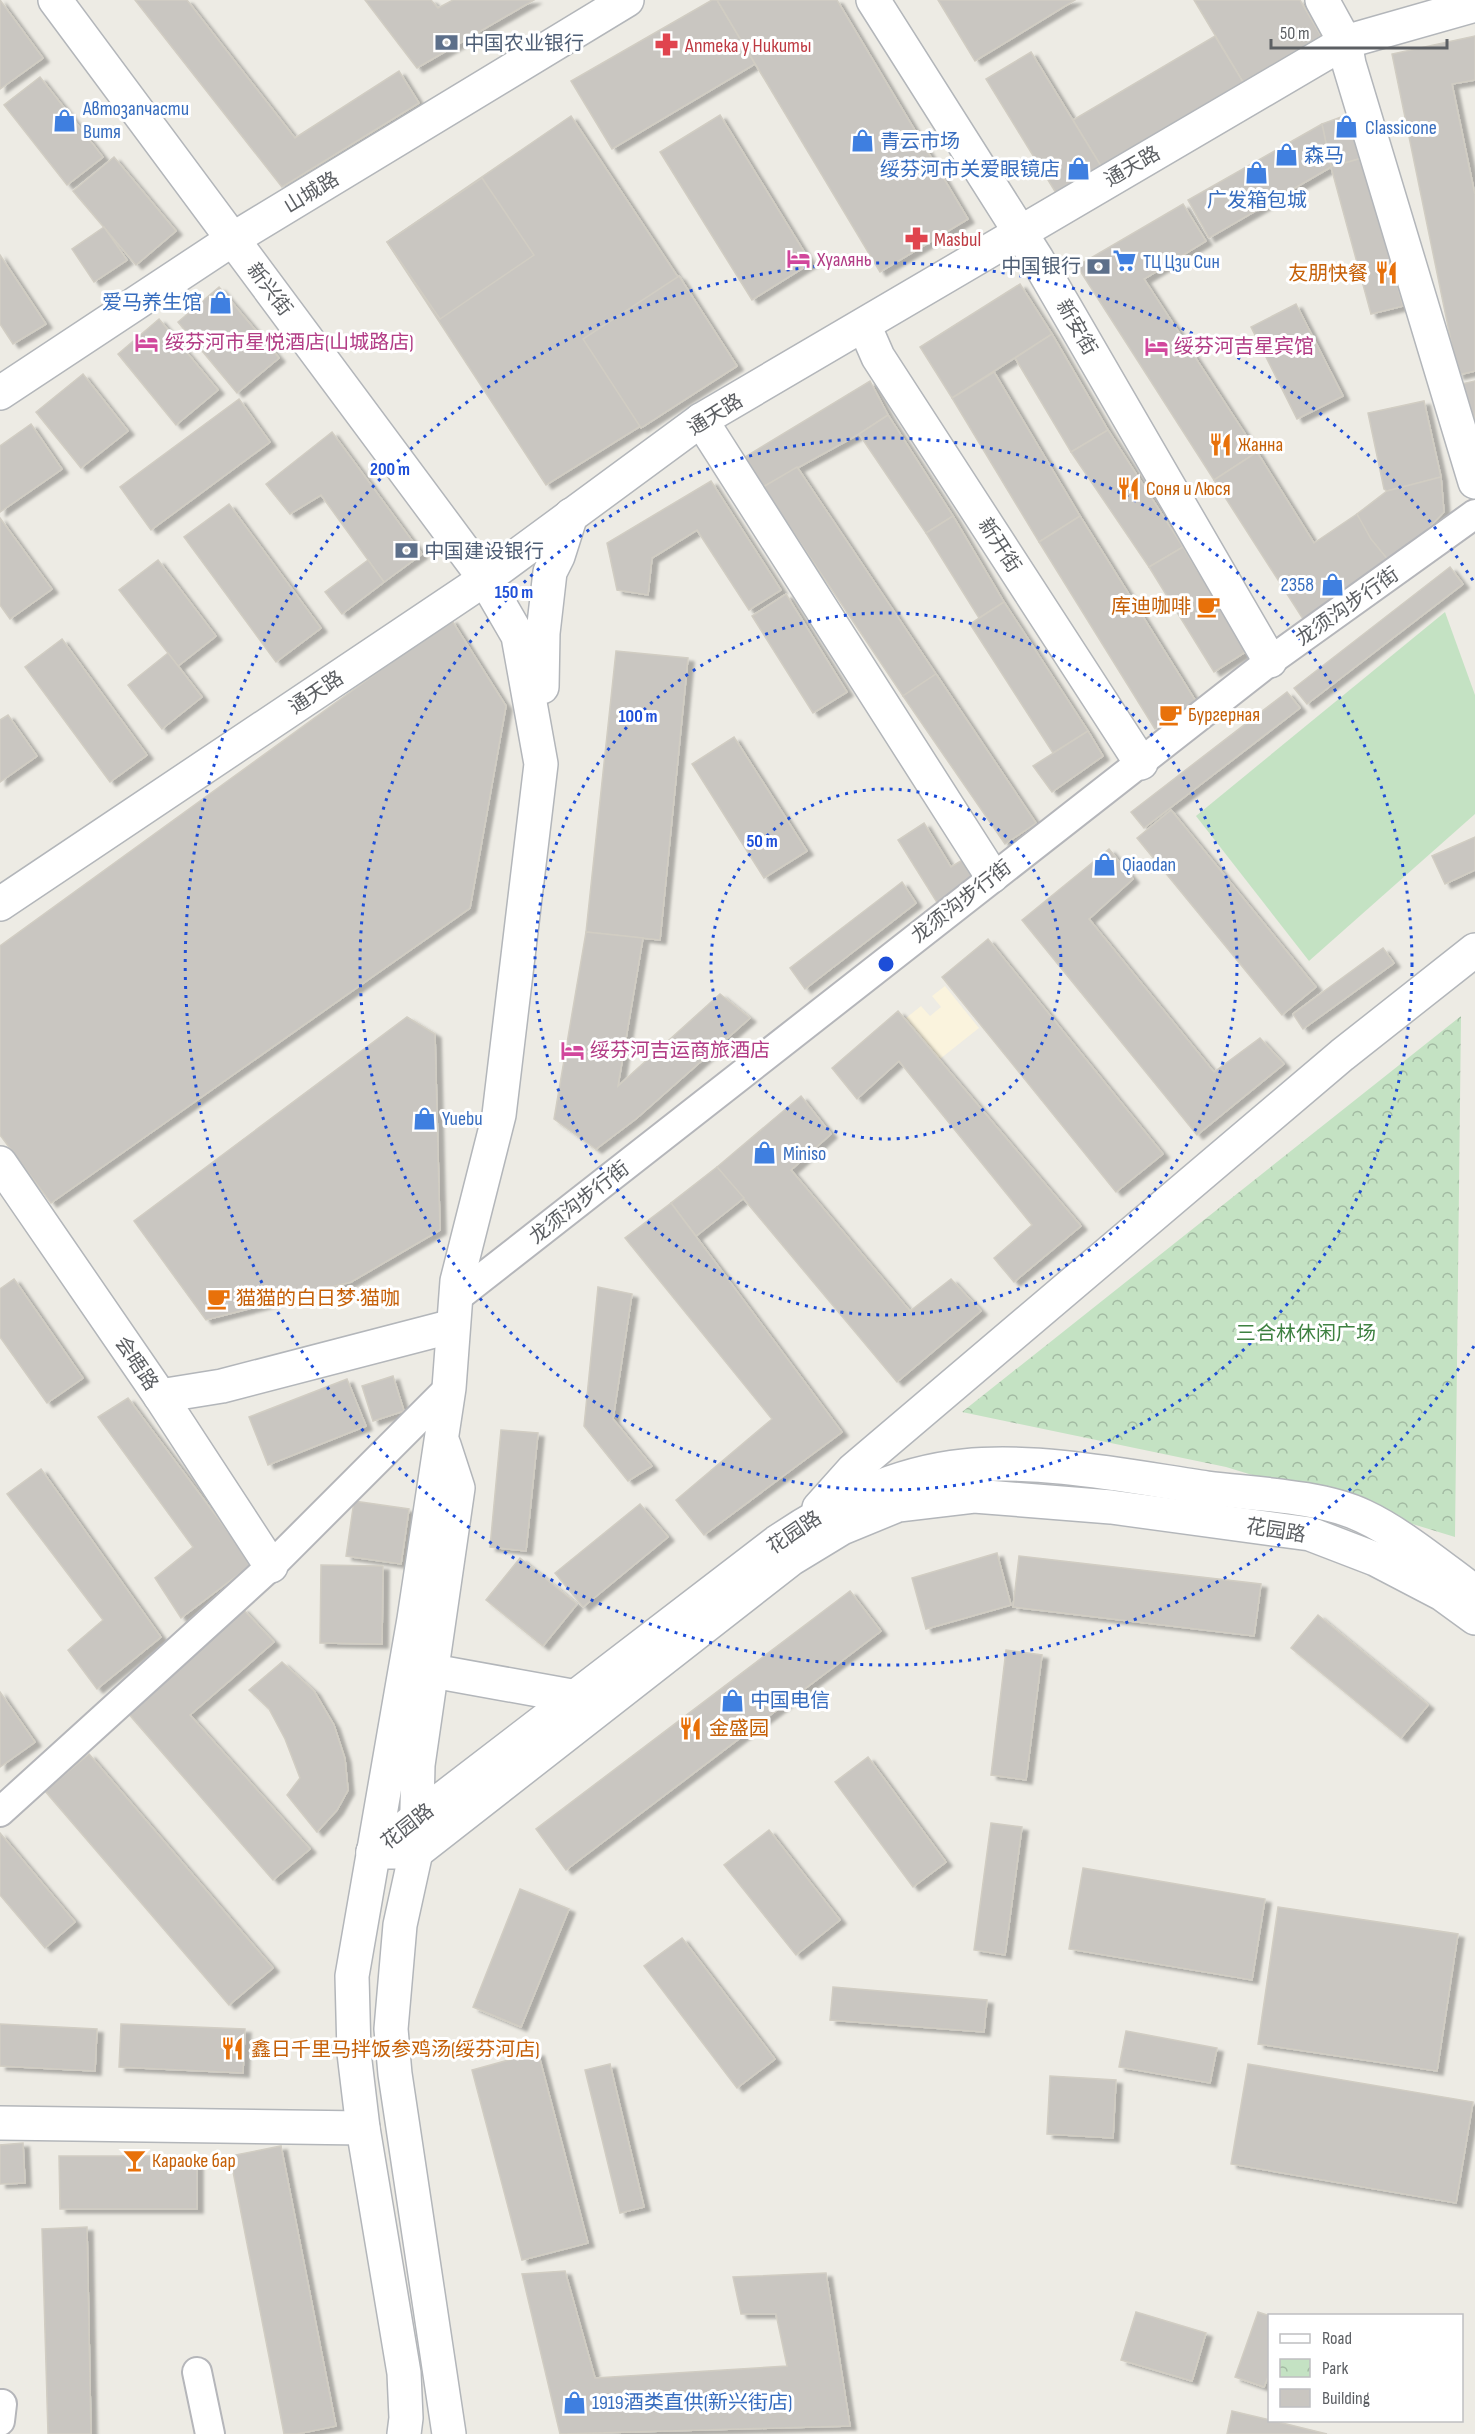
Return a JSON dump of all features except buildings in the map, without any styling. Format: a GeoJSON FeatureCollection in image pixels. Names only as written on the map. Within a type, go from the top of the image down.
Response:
{"type":"FeatureCollection","features":[{"type":"Feature","properties":{"kind":"main road","name":"新兴街"},"geometry":{"type":"LineString","coordinates":[[56,0],[485,579],[518,636],[541,764]]}},
{"type":"Feature","properties":{"kind":"main road","name":"山城路"},"geometry":{"type":"LineString","coordinates":[[0,393],[233,239],[627,0]]}},
{"type":"Feature","properties":{"kind":"main road","name":"新安街"},"geometry":{"type":"LineString","coordinates":[[873,0],[1037,259],[1270,661]]}},
{"type":"Feature","properties":{"kind":"main road"},"geometry":{"type":"LineString","coordinates":[[1322,0],[1345,42],[1475,482]]}},
{"type":"Feature","properties":{"kind":"main road","name":"通天路"},"geometry":{"type":"LineString","coordinates":[[0,904],[485,579],[701,420],[1345,42],[1475,5]]}},
{"type":"Feature","properties":{"kind":"main road","name":"新开街"},"geometry":{"type":"LineString","coordinates":[[864,325],[878,357],[1141,763]]}},
{"type":"Feature","properties":{"kind":"main road"},"geometry":{"type":"LineString","coordinates":[[701,420],[992,876]]}},
{"type":"Feature","properties":{"kind":"main road"},"geometry":{"type":"LineString","coordinates":[[404,2434],[406,2418],[404,2373],[363,2128],[354,2053],[352,1976],[414,1619],[442,1439],[449,1388],[457,1281],[499,1115],[541,764],[544,623],[550,572],[558,556],[571,515]]}},
{"type":"Feature","properties":{"kind":"main road"},"geometry":{"type":"LineString","coordinates":[[808,1521],[853,1470],[1342,1055],[1475,950]]}},
{"type":"Feature","properties":{"kind":"main road","name":"会晤路"},"geometry":{"type":"LineString","coordinates":[[0,1163],[160,1396],[271,1566]]}},
{"type":"Feature","properties":{"kind":"main road"},"geometry":{"type":"LineString","coordinates":[[160,1396],[222,1386],[454,1312]]}},
{"type":"Feature","properties":{"kind":"main road"},"geometry":{"type":"LineString","coordinates":[[442,1439],[458,1488],[418,1765],[416,1852],[400,1925],[391,2029],[397,2085],[449,2434]]}},
{"type":"Feature","properties":{"kind":"main road","name":"花园路"},"geometry":{"type":"LineString","coordinates":[[373,1852],[777,1542],[838,1504],[874,1488],[913,1475],[962,1466],[998,1464],[1071,1469],[1320,1503],[1363,1515],[1410,1545],[1475,1592]]}},
{"type":"Feature","properties":{"kind":"main road","name":"花园路"},"geometry":{"type":"LineString","coordinates":[[373,1852],[416,1852],[790,1559],[842,1528],[898,1505],[974,1496],[1111,1507],[1310,1534],[1385,1564],[1442,1594],[1475,1618]]}},
{"type":"Feature","properties":{"kind":"main road"},"geometry":{"type":"LineString","coordinates":[[433,1671],[577,1697]]}},
{"type":"Feature","properties":{"kind":"main road"},"geometry":{"type":"LineString","coordinates":[[0,2123],[363,2128]]}},
{"type":"Feature","properties":{"kind":"street","name":"龙须沟步行街"},"geometry":{"type":"LineString","coordinates":[[454,1312],[992,876],[1270,661],[1475,514]]}},
{"type":"Feature","properties":{"kind":"street"},"geometry":{"type":"LineString","coordinates":[[0,1812],[271,1566],[449,1388]]}},
{"type":"Feature","properties":{"kind":"street"},"geometry":{"type":"LineString","coordinates":[[197,2372],[210,2434]]}},
{"type":"Feature","properties":{"kind":"shaded area"},"geometry":{"type":"Polygon","coordinates":[[[945,986],[979,1028],[940,1059],[906,1018],[921,1006],[930,1016],[941,1007],[932,996],[945,986]]]}},
{"type":"Feature","properties":{"kind":"green space"},"geometry":{"type":"Polygon","coordinates":[[[1445,612],[1475,695],[1475,814],[1309,961],[1196,816],[1445,612]]]}},
{"type":"Feature","properties":{"kind":"green space","name":"三合林休闲广场"},"geometry":{"type":"Polygon","coordinates":[[[1461,1016],[1455,1537],[1226,1467],[962,1412],[1461,1016]]]}},
{"type":"Feature","properties":{"kind":"place","name":"中国农业银行"},"geometry":{"type":"Point","coordinates":[446,43]}},
{"type":"Feature","properties":{"kind":"place","name":"Аптека у Никиты"},"geometry":{"type":"Point","coordinates":[667,45]}},
{"type":"Feature","properties":{"kind":"place","name":"Автозапчасти Витя"},"geometry":{"type":"Point","coordinates":[65,120]}},
{"type":"Feature","properties":{"kind":"place","name":"Classicone"},"geometry":{"type":"Point","coordinates":[1347,127]}},
{"type":"Feature","properties":{"kind":"place","name":"青云市场"},"geometry":{"type":"Point","coordinates":[862,141]}},
{"type":"Feature","properties":{"kind":"place","name":"森马"},"geometry":{"type":"Point","coordinates":[1286,155]}},
{"type":"Feature","properties":{"kind":"place","name":"绥芬河市关爱眼镜店"},"geometry":{"type":"Point","coordinates":[1078,169]}},
{"type":"Feature","properties":{"kind":"place","name":"广发箱包城"},"geometry":{"type":"Point","coordinates":[1257,173]}},
{"type":"Feature","properties":{"kind":"place","name":"Masbul"},"geometry":{"type":"Point","coordinates":[916,239]}},
{"type":"Feature","properties":{"kind":"place","name":"Хуалянь"},"geometry":{"type":"Point","coordinates":[799,259]}},
{"type":"Feature","properties":{"kind":"place","name":"ТЦ Цзи Син"},"geometry":{"type":"Point","coordinates":[1125,261]}},
{"type":"Feature","properties":{"kind":"place","name":"中国银行"},"geometry":{"type":"Point","coordinates":[1099,266]}},
{"type":"Feature","properties":{"kind":"place","name":"友朋快餐"},"geometry":{"type":"Point","coordinates":[1386,273]}},
{"type":"Feature","properties":{"kind":"place","name":"爱马养生馆"},"geometry":{"type":"Point","coordinates":[220,302]}},
{"type":"Feature","properties":{"kind":"place","name":"绥芬河市星悦酒店(山城路店)"},"geometry":{"type":"Point","coordinates":[147,342]}},
{"type":"Feature","properties":{"kind":"place","name":"绥芬河吉星宾馆"},"geometry":{"type":"Point","coordinates":[1156,346]}},
{"type":"Feature","properties":{"kind":"place","name":"Жанна"},"geometry":{"type":"Point","coordinates":[1220,444]}},
{"type":"Feature","properties":{"kind":"place","name":"Соня и Люся"},"geometry":{"type":"Point","coordinates":[1128,488]}},
{"type":"Feature","properties":{"kind":"place","name":"中国建设银行"},"geometry":{"type":"Point","coordinates":[406,551]}},
{"type":"Feature","properties":{"kind":"place","name":"2358"},"geometry":{"type":"Point","coordinates":[1332,584]}},
{"type":"Feature","properties":{"kind":"place","name":"库迪咖啡"},"geometry":{"type":"Point","coordinates":[1209,606]}},
{"type":"Feature","properties":{"kind":"place","name":"Бургерная"},"geometry":{"type":"Point","coordinates":[1170,714]}},
{"type":"Feature","properties":{"kind":"place","name":"Qiaodan"},"geometry":{"type":"Point","coordinates":[1104,864]}},
{"type":"Feature","properties":{"kind":"place","name":"绥芬河吉运商旅酒店"},"geometry":{"type":"Point","coordinates":[572,1050]}},
{"type":"Feature","properties":{"kind":"place","name":"Yuebu"},"geometry":{"type":"Point","coordinates":[424,1118]}},
{"type":"Feature","properties":{"kind":"place","name":"Miniso"},"geometry":{"type":"Point","coordinates":[765,1153]}},
{"type":"Feature","properties":{"kind":"place","name":"猫猫的白日梦·猫咖"},"geometry":{"type":"Point","coordinates":[218,1298]}},
{"type":"Feature","properties":{"kind":"place","name":"中国电信"},"geometry":{"type":"Point","coordinates":[732,1700]}},
{"type":"Feature","properties":{"kind":"place","name":"金盛园"},"geometry":{"type":"Point","coordinates":[691,1728]}},
{"type":"Feature","properties":{"kind":"place","name":"鑫日千里马拌饭参鸡汤(绥芬河店)"},"geometry":{"type":"Point","coordinates":[233,2049]}},
{"type":"Feature","properties":{"kind":"place","name":"Караоке бар"},"geometry":{"type":"Point","coordinates":[134,2160]}},
{"type":"Feature","properties":{"kind":"place","name":"1919酒类直供(新兴街店)"},"geometry":{"type":"Point","coordinates":[574,2402]}}]}
